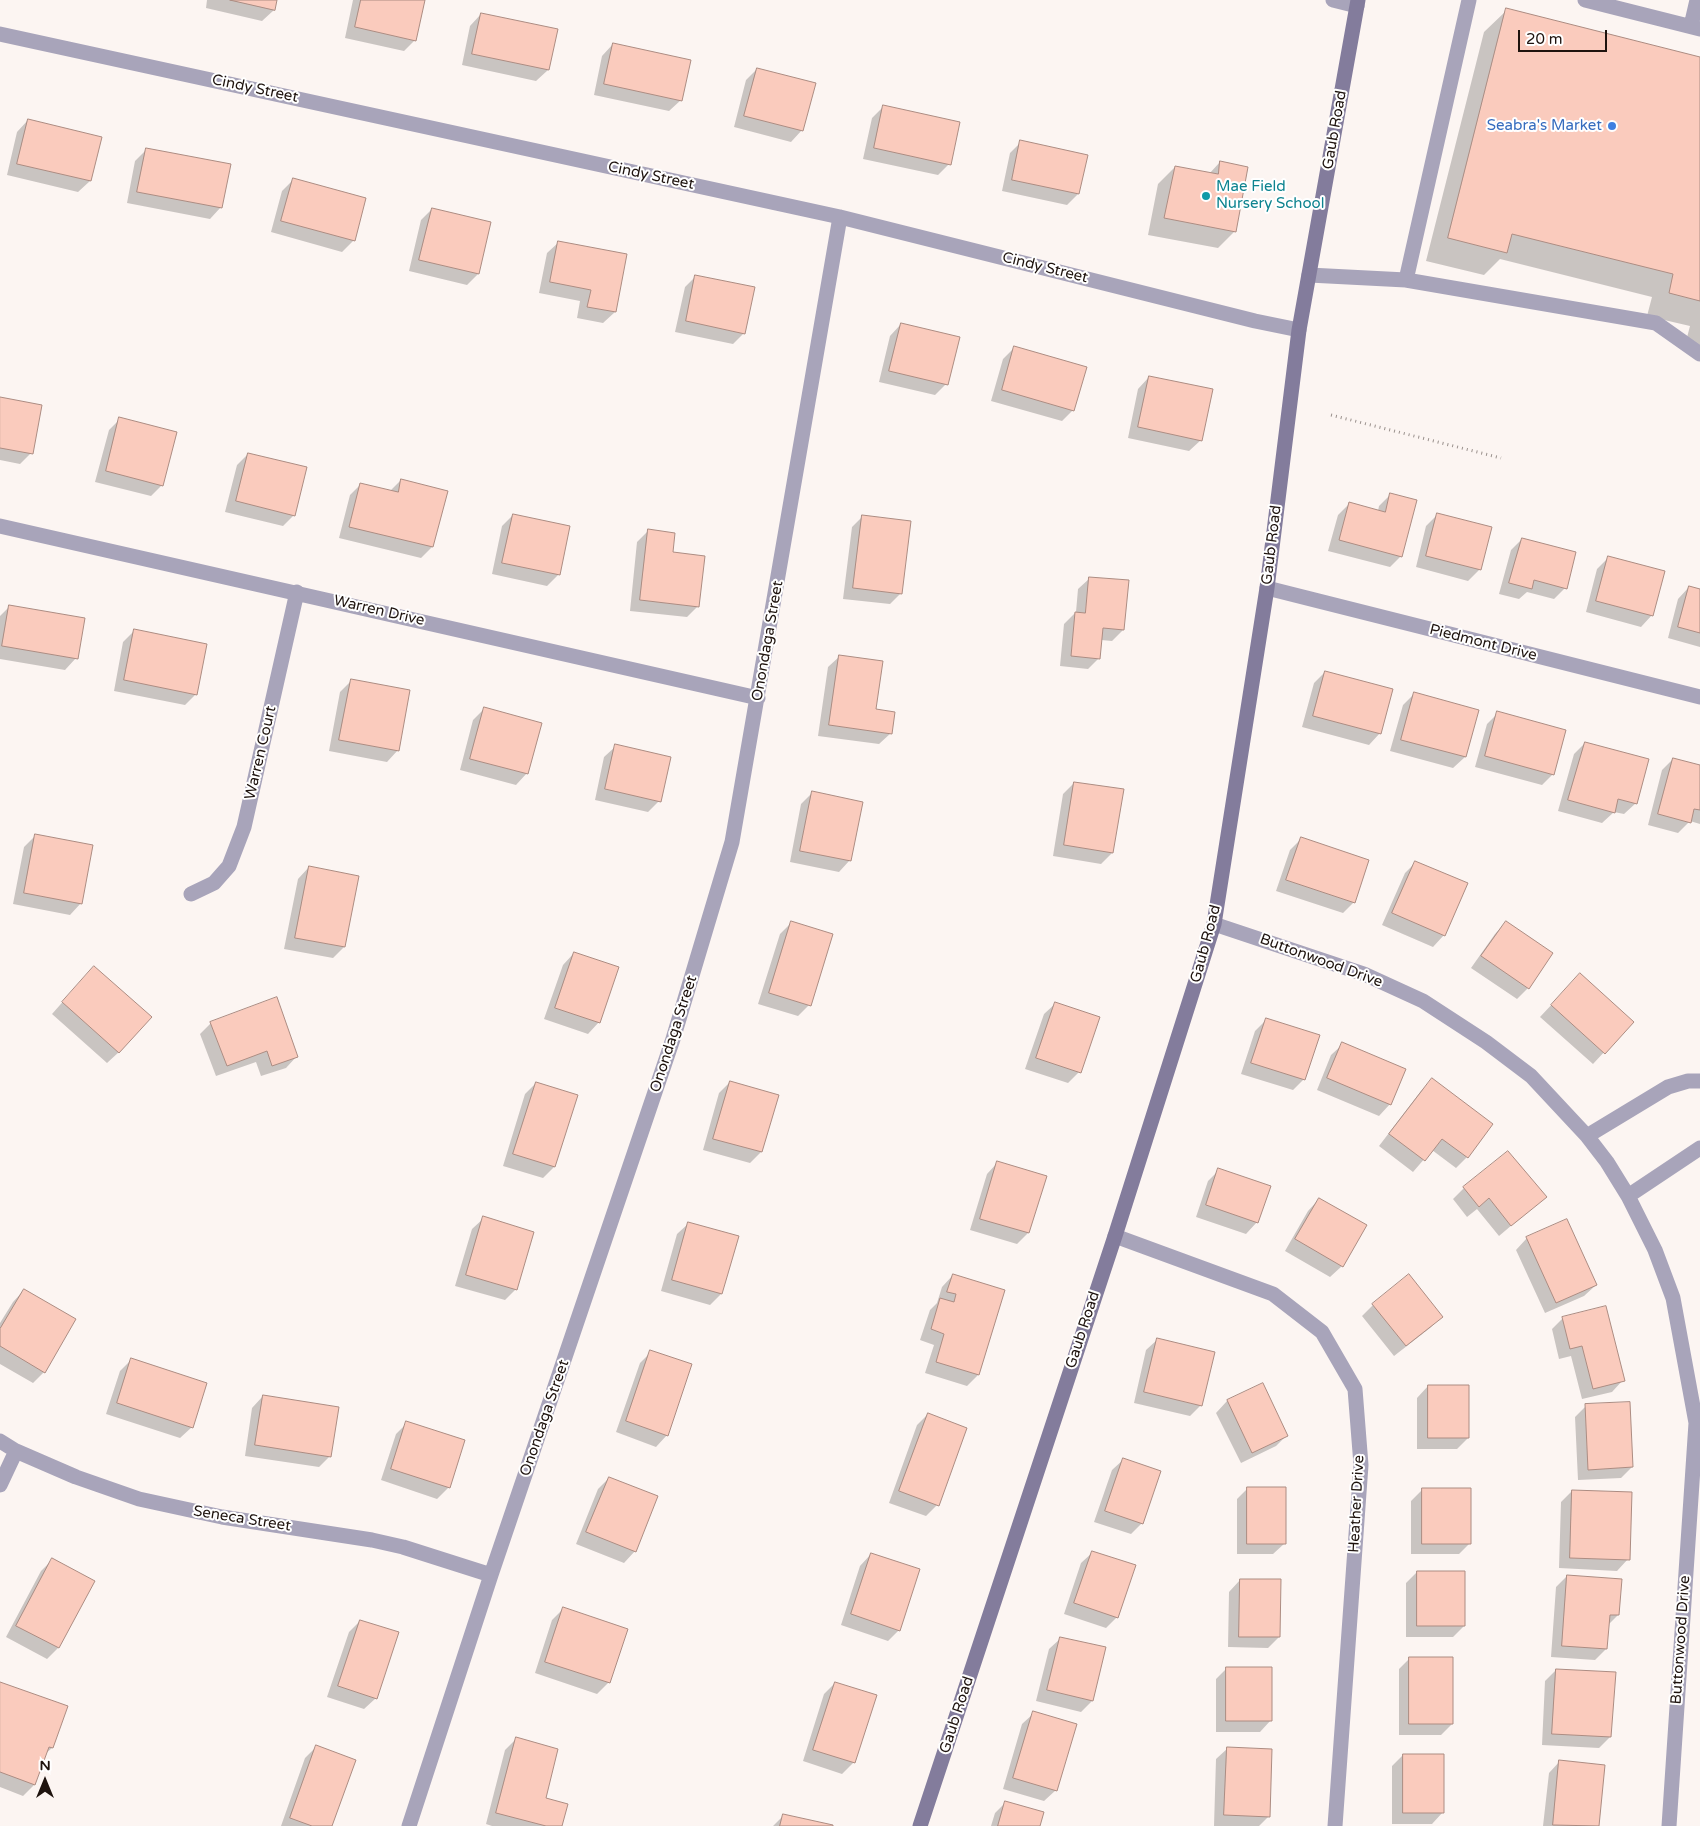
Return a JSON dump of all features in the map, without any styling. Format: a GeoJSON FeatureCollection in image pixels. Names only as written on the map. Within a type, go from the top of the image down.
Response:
{"type":"FeatureCollection","features":[{"type":"Feature","properties":{"kind":"street"},"geometry":{"type":"LineString","coordinates":[[1333,0],[1358,3]]}},
{"type":"Feature","properties":{"kind":"street"},"geometry":{"type":"LineString","coordinates":[[1406,280],[1470,0]]}},
{"type":"Feature","properties":{"kind":"street"},"geometry":{"type":"LineString","coordinates":[[1585,0],[1695,28],[1697,0]]}},
{"type":"Feature","properties":{"kind":"street","name":"Gaub Road"},"geometry":{"type":"LineString","coordinates":[[920,1826],[1114,1236],[1214,924],[1267,588],[1299,330],[1358,3]]}},
{"type":"Feature","properties":{"kind":"street","name":"Cindy Street"},"geometry":{"type":"LineString","coordinates":[[0,34],[840,217],[1255,321],[1299,330]]}},
{"type":"Feature","properties":{"kind":"street","name":"Onondaga Street"},"geometry":{"type":"LineString","coordinates":[[409,1826],[673,1039],[732,842],[840,217]]}},
{"type":"Feature","properties":{"kind":"street"},"geometry":{"type":"LineString","coordinates":[[1309,275],[1406,280],[1656,323],[1700,354]]}},
{"type":"Feature","properties":{"kind":"street","name":"Warren Drive"},"geometry":{"type":"LineString","coordinates":[[0,526],[758,698]]}},
{"type":"Feature","properties":{"kind":"street","name":"Piedmont Drive"},"geometry":{"type":"LineString","coordinates":[[1267,588],[1700,697]]}},
{"type":"Feature","properties":{"kind":"street","name":"Warren Court"},"geometry":{"type":"LineString","coordinates":[[191,894],[214,883],[229,866],[244,827],[297,592]]}},
{"type":"Feature","properties":{"kind":"street","name":"Buttonwood Drive"},"geometry":{"type":"LineString","coordinates":[[1214,924],[1364,974],[1423,1001],[1486,1042],[1531,1076],[1587,1136],[1607,1162],[1628,1196],[1655,1250],[1673,1298],[1696,1423],[1669,1826]]}},
{"type":"Feature","properties":{"kind":"street"},"geometry":{"type":"LineString","coordinates":[[1587,1136],[1668,1087],[1688,1081],[1700,1081]]}},
{"type":"Feature","properties":{"kind":"street"},"geometry":{"type":"LineString","coordinates":[[1628,1196],[1700,1148]]}},
{"type":"Feature","properties":{"kind":"street","name":"Heather Drive"},"geometry":{"type":"LineString","coordinates":[[1114,1236],[1273,1294],[1322,1332],[1355,1389],[1361,1465],[1335,1826]]}},
{"type":"Feature","properties":{"kind":"street","name":"Seneca Street"},"geometry":{"type":"LineString","coordinates":[[0,1441],[16,1451],[76,1477],[139,1499],[222,1517],[372,1540],[404,1547],[492,1575]]}},
{"type":"Feature","properties":{"kind":"street"},"geometry":{"type":"LineString","coordinates":[[0,1485],[16,1451]]}},
{"type":"Feature","properties":{"kind":"path"},"geometry":{"type":"LineString","coordinates":[[1330,415],[1501,458]]}},
{"type":"Feature","properties":{"kind":"building"},"geometry":{"type":"Polygon","coordinates":[[[230,0],[277,0],[275,10],[230,0]]]}},
{"type":"Feature","properties":{"kind":"building"},"geometry":{"type":"Polygon","coordinates":[[[361,0],[425,0],[416,41],[355,27],[361,0]]]}},
{"type":"Feature","properties":{"kind":"building"},"geometry":{"type":"Polygon","coordinates":[[[1506,8],[1700,57],[1700,301],[1669,293],[1673,274],[1512,234],[1507,253],[1448,238],[1506,8]]]}},
{"type":"Feature","properties":{"kind":"building"},"geometry":{"type":"Polygon","coordinates":[[[481,13],[558,29],[549,70],[472,54],[481,13]]]}},
{"type":"Feature","properties":{"kind":"building"},"geometry":{"type":"Polygon","coordinates":[[[613,43],[691,60],[682,101],[604,84],[613,43]]]}},
{"type":"Feature","properties":{"kind":"building"},"geometry":{"type":"Polygon","coordinates":[[[757,68],[816,83],[803,131],[744,116],[757,68]]]}},
{"type":"Feature","properties":{"kind":"building"},"geometry":{"type":"Polygon","coordinates":[[[883,105],[960,122],[951,165],[874,148],[883,105]]]}},
{"type":"Feature","properties":{"kind":"building"},"geometry":{"type":"Polygon","coordinates":[[[28,119],[102,137],[91,181],[17,164],[28,119]]]}},
{"type":"Feature","properties":{"kind":"building"},"geometry":{"type":"Polygon","coordinates":[[[1020,140],[1088,155],[1079,194],[1012,180],[1020,140]]]}},
{"type":"Feature","properties":{"kind":"building"},"geometry":{"type":"Polygon","coordinates":[[[146,148],[231,164],[222,208],[137,192],[146,148]]]}},
{"type":"Feature","properties":{"kind":"building","name":"Mae Field Nursery School"},"geometry":{"type":"Polygon","coordinates":[[[1220,161],[1248,167],[1236,232],[1164,218],[1175,166],[1218,174],[1220,161]]]}},
{"type":"Feature","properties":{"kind":"building"},"geometry":{"type":"Polygon","coordinates":[[[293,178],[366,198],[355,241],[281,221],[293,178]]]}},
{"type":"Feature","properties":{"kind":"building"},"geometry":{"type":"Polygon","coordinates":[[[432,208],[491,222],[479,274],[419,260],[432,208]]]}},
{"type":"Feature","properties":{"kind":"building"},"geometry":{"type":"Polygon","coordinates":[[[558,241],[627,254],[616,312],[587,307],[591,290],[550,282],[558,241]]]}},
{"type":"Feature","properties":{"kind":"building"},"geometry":{"type":"Polygon","coordinates":[[[695,275],[755,287],[745,334],[686,321],[695,275]]]}},
{"type":"Feature","properties":{"kind":"building"},"geometry":{"type":"Polygon","coordinates":[[[901,323],[960,337],[948,385],[889,371],[901,323]]]}},
{"type":"Feature","properties":{"kind":"building"},"geometry":{"type":"Polygon","coordinates":[[[1014,346],[1087,367],[1074,411],[1002,390],[1014,346]]]}},
{"type":"Feature","properties":{"kind":"building"},"geometry":{"type":"Polygon","coordinates":[[[1149,376],[1213,389],[1202,441],[1138,427],[1149,376]]]}},
{"type":"Feature","properties":{"kind":"building"},"geometry":{"type":"Polygon","coordinates":[[[0,397],[42,405],[33,454],[0,448],[0,397]]]}},
{"type":"Feature","properties":{"kind":"building"},"geometry":{"type":"Polygon","coordinates":[[[119,417],[177,432],[163,486],[106,471],[119,417]]]}},
{"type":"Feature","properties":{"kind":"building"},"geometry":{"type":"Polygon","coordinates":[[[248,453],[307,467],[295,516],[236,501],[248,453]]]}},
{"type":"Feature","properties":{"kind":"building"},"geometry":{"type":"Polygon","coordinates":[[[401,479],[448,491],[433,547],[349,527],[360,483],[398,492],[401,479]]]}},
{"type":"Feature","properties":{"kind":"building"},"geometry":{"type":"Polygon","coordinates":[[[1390,493],[1417,500],[1402,557],[1339,540],[1349,502],[1385,512],[1390,493]]]}},
{"type":"Feature","properties":{"kind":"building"},"geometry":{"type":"Polygon","coordinates":[[[1437,513],[1492,527],[1481,570],[1426,556],[1437,513]]]}},
{"type":"Feature","properties":{"kind":"building"},"geometry":{"type":"Polygon","coordinates":[[[513,514],[570,526],[560,575],[502,563],[513,514]]]}},
{"type":"Feature","properties":{"kind":"building"},"geometry":{"type":"Polygon","coordinates":[[[862,515],[911,521],[902,594],[853,588],[862,515]]]}},
{"type":"Feature","properties":{"kind":"building"},"geometry":{"type":"Polygon","coordinates":[[[648,529],[675,533],[673,552],[705,556],[699,607],[640,600],[648,529]]]}},
{"type":"Feature","properties":{"kind":"building"},"geometry":{"type":"Polygon","coordinates":[[[1522,538],[1576,552],[1567,589],[1534,580],[1532,589],[1509,583],[1522,538]]]}},
{"type":"Feature","properties":{"kind":"building"},"geometry":{"type":"Polygon","coordinates":[[[1608,556],[1665,571],[1653,616],[1596,601],[1608,556]]]}},
{"type":"Feature","properties":{"kind":"building"},"geometry":{"type":"Polygon","coordinates":[[[1089,577],[1129,580],[1124,630],[1103,628],[1100,659],[1071,656],[1075,612],[1085,613],[1089,577]]]}},
{"type":"Feature","properties":{"kind":"building"},"geometry":{"type":"Polygon","coordinates":[[[1689,586],[1700,589],[1700,633],[1678,627],[1689,586]]]}},
{"type":"Feature","properties":{"kind":"building"},"geometry":{"type":"Polygon","coordinates":[[[9,605],[85,618],[78,659],[2,646],[9,605]]]}},
{"type":"Feature","properties":{"kind":"building"},"geometry":{"type":"Polygon","coordinates":[[[134,629],[207,644],[197,695],[124,680],[134,629]]]}},
{"type":"Feature","properties":{"kind":"building"},"geometry":{"type":"Polygon","coordinates":[[[839,655],[883,661],[876,709],[895,712],[892,734],[829,725],[839,655]]]}},
{"type":"Feature","properties":{"kind":"building"},"geometry":{"type":"Polygon","coordinates":[[[1325,671],[1393,689],[1381,734],[1313,716],[1325,671]]]}},
{"type":"Feature","properties":{"kind":"building"},"geometry":{"type":"Polygon","coordinates":[[[351,679],[410,690],[399,751],[339,740],[351,679]]]}},
{"type":"Feature","properties":{"kind":"building"},"geometry":{"type":"Polygon","coordinates":[[[1414,692],[1479,710],[1466,757],[1401,740],[1414,692]]]}},
{"type":"Feature","properties":{"kind":"building"},"geometry":{"type":"Polygon","coordinates":[[[484,707],[542,723],[528,774],[470,759],[484,707]]]}},
{"type":"Feature","properties":{"kind":"building"},"geometry":{"type":"Polygon","coordinates":[[[1497,711],[1566,730],[1554,775],[1485,756],[1497,711]]]}},
{"type":"Feature","properties":{"kind":"building"},"geometry":{"type":"Polygon","coordinates":[[[1585,742],[1649,759],[1637,804],[1618,799],[1615,813],[1568,800],[1585,742]]]}},
{"type":"Feature","properties":{"kind":"building"},"geometry":{"type":"Polygon","coordinates":[[[615,744],[671,757],[661,802],[605,789],[615,744]]]}},
{"type":"Feature","properties":{"kind":"building"},"geometry":{"type":"Polygon","coordinates":[[[1673,758],[1700,765],[1700,810],[1694,809],[1691,823],[1658,814],[1673,758]]]}},
{"type":"Feature","properties":{"kind":"building"},"geometry":{"type":"Polygon","coordinates":[[[1074,782],[1124,789],[1113,853],[1064,845],[1074,782]]]}},
{"type":"Feature","properties":{"kind":"building"},"geometry":{"type":"Polygon","coordinates":[[[812,791],[863,802],[851,861],[800,851],[812,791]]]}},
{"type":"Feature","properties":{"kind":"building"},"geometry":{"type":"Polygon","coordinates":[[[35,834],[93,845],[82,904],[24,893],[35,834]]]}},
{"type":"Feature","properties":{"kind":"building"},"geometry":{"type":"Polygon","coordinates":[[[1301,837],[1369,860],[1355,903],[1286,880],[1301,837]]]}},
{"type":"Feature","properties":{"kind":"building"},"geometry":{"type":"Polygon","coordinates":[[[1415,861],[1468,883],[1445,936],[1392,913],[1415,861]]]}},
{"type":"Feature","properties":{"kind":"building"},"geometry":{"type":"Polygon","coordinates":[[[309,866],[359,876],[345,947],[295,938],[309,866]]]}},
{"type":"Feature","properties":{"kind":"building"},"geometry":{"type":"Polygon","coordinates":[[[791,921],[833,934],[811,1006],[769,993],[791,921]]]}},
{"type":"Feature","properties":{"kind":"building"},"geometry":{"type":"Polygon","coordinates":[[[1506,921],[1553,953],[1529,989],[1481,956],[1506,921]]]}},
{"type":"Feature","properties":{"kind":"building"},"geometry":{"type":"Polygon","coordinates":[[[574,952],[619,967],[600,1023],[555,1008],[574,952]]]}},
{"type":"Feature","properties":{"kind":"building"},"geometry":{"type":"Polygon","coordinates":[[[94,966],[152,1017],[119,1053],[62,1002],[94,966]]]}},
{"type":"Feature","properties":{"kind":"building"},"geometry":{"type":"Polygon","coordinates":[[[1580,973],[1634,1022],[1605,1054],[1551,1005],[1580,973]]]}},
{"type":"Feature","properties":{"kind":"building"},"geometry":{"type":"Polygon","coordinates":[[[277,997],[298,1057],[272,1066],[267,1051],[227,1066],[210,1022],[277,997]]]}},
{"type":"Feature","properties":{"kind":"building"},"geometry":{"type":"Polygon","coordinates":[[[1055,1002],[1100,1017],[1081,1073],[1036,1058],[1055,1002]]]}},
{"type":"Feature","properties":{"kind":"building"},"geometry":{"type":"Polygon","coordinates":[[[1266,1018],[1320,1035],[1305,1080],[1251,1063],[1266,1018]]]}},
{"type":"Feature","properties":{"kind":"building"},"geometry":{"type":"Polygon","coordinates":[[[1342,1042],[1406,1069],[1391,1105],[1327,1078],[1342,1042]]]}},
{"type":"Feature","properties":{"kind":"building"},"geometry":{"type":"Polygon","coordinates":[[[1432,1078],[1493,1124],[1468,1158],[1442,1139],[1425,1161],[1389,1134],[1432,1078]]]}},
{"type":"Feature","properties":{"kind":"building"},"geometry":{"type":"Polygon","coordinates":[[[730,1081],[779,1095],[762,1152],[713,1139],[730,1081]]]}},
{"type":"Feature","properties":{"kind":"building"},"geometry":{"type":"Polygon","coordinates":[[[536,1082],[578,1095],[555,1167],[513,1154],[536,1082]]]}},
{"type":"Feature","properties":{"kind":"building"},"geometry":{"type":"Polygon","coordinates":[[[1508,1151],[1547,1197],[1511,1226],[1489,1198],[1479,1207],[1463,1187],[1508,1151]]]}},
{"type":"Feature","properties":{"kind":"building"},"geometry":{"type":"Polygon","coordinates":[[[997,1161],[1047,1176],[1029,1233],[980,1219],[997,1161]]]}},
{"type":"Feature","properties":{"kind":"building"},"geometry":{"type":"Polygon","coordinates":[[[1218,1168],[1271,1186],[1258,1223],[1206,1205],[1218,1168]]]}},
{"type":"Feature","properties":{"kind":"building"},"geometry":{"type":"Polygon","coordinates":[[[1319,1198],[1367,1225],[1343,1267],[1295,1239],[1319,1198]]]}},
{"type":"Feature","properties":{"kind":"building"},"geometry":{"type":"Polygon","coordinates":[[[483,1216],[534,1232],[517,1290],[466,1275],[483,1216]]]}},
{"type":"Feature","properties":{"kind":"building"},"geometry":{"type":"Polygon","coordinates":[[[1567,1219],[1597,1285],[1556,1303],[1526,1237],[1567,1219]]]}},
{"type":"Feature","properties":{"kind":"building"},"geometry":{"type":"Polygon","coordinates":[[[688,1222],[739,1236],[722,1294],[672,1280],[688,1222]]]}},
{"type":"Feature","properties":{"kind":"building"},"geometry":{"type":"Polygon","coordinates":[[[953,1274],[1005,1290],[979,1375],[936,1362],[944,1334],[931,1329],[940,1298],[954,1302],[956,1294],[947,1292],[953,1274]]]}},
{"type":"Feature","properties":{"kind":"building"},"geometry":{"type":"Polygon","coordinates":[[[1409,1274],[1443,1317],[1406,1346],[1372,1304],[1409,1274]]]}},
{"type":"Feature","properties":{"kind":"building"},"geometry":{"type":"Polygon","coordinates":[[[24,1289],[76,1319],[45,1373],[0,1346],[0,1329],[24,1289]]]}},
{"type":"Feature","properties":{"kind":"building"},"geometry":{"type":"Polygon","coordinates":[[[1606,1306],[1625,1381],[1593,1389],[1582,1346],[1570,1349],[1562,1317],[1606,1306]]]}},
{"type":"Feature","properties":{"kind":"building"},"geometry":{"type":"Polygon","coordinates":[[[1157,1338],[1215,1352],[1202,1406],[1144,1392],[1157,1338]]]}},
{"type":"Feature","properties":{"kind":"building"},"geometry":{"type":"Polygon","coordinates":[[[650,1350],[692,1364],[668,1436],[626,1421],[650,1350]]]}},
{"type":"Feature","properties":{"kind":"building"},"geometry":{"type":"Polygon","coordinates":[[[131,1358],[207,1383],[193,1428],[117,1403],[131,1358]]]}},
{"type":"Feature","properties":{"kind":"building"},"geometry":{"type":"Polygon","coordinates":[[[1263,1383],[1288,1436],[1252,1453],[1227,1400],[1263,1383]]]}},
{"type":"Feature","properties":{"kind":"building"},"geometry":{"type":"Polygon","coordinates":[[[1428,1385],[1469,1385],[1469,1438],[1428,1438],[1428,1385]]]}},
{"type":"Feature","properties":{"kind":"building"},"geometry":{"type":"Polygon","coordinates":[[[263,1395],[339,1407],[331,1457],[255,1445],[263,1395]]]}},
{"type":"Feature","properties":{"kind":"building"},"geometry":{"type":"Polygon","coordinates":[[[1630,1402],[1633,1467],[1588,1470],[1585,1404],[1630,1402]]]}},
{"type":"Feature","properties":{"kind":"building"},"geometry":{"type":"Polygon","coordinates":[[[928,1413],[967,1428],[939,1506],[899,1491],[928,1413]]]}},
{"type":"Feature","properties":{"kind":"building"},"geometry":{"type":"Polygon","coordinates":[[[406,1421],[465,1440],[450,1488],[391,1469],[406,1421]]]}},
{"type":"Feature","properties":{"kind":"building"},"geometry":{"type":"Polygon","coordinates":[[[1123,1458],[1161,1471],[1143,1524],[1105,1511],[1123,1458]]]}},
{"type":"Feature","properties":{"kind":"building"},"geometry":{"type":"Polygon","coordinates":[[[609,1477],[658,1496],[636,1552],[586,1532],[609,1477]]]}},
{"type":"Feature","properties":{"kind":"building"},"geometry":{"type":"Polygon","coordinates":[[[1247,1487],[1286,1487],[1286,1544],[1247,1544],[1247,1487]]]}},
{"type":"Feature","properties":{"kind":"building"},"geometry":{"type":"Polygon","coordinates":[[[1422,1488],[1471,1488],[1471,1544],[1422,1544],[1422,1488]]]}},
{"type":"Feature","properties":{"kind":"building"},"geometry":{"type":"Polygon","coordinates":[[[1572,1490],[1632,1492],[1630,1560],[1570,1558],[1572,1490]]]}},
{"type":"Feature","properties":{"kind":"building"},"geometry":{"type":"Polygon","coordinates":[[[1092,1551],[1136,1565],[1118,1618],[1074,1603],[1092,1551]]]}},
{"type":"Feature","properties":{"kind":"building"},"geometry":{"type":"Polygon","coordinates":[[[871,1553],[920,1569],[900,1631],[851,1614],[871,1553]]]}},
{"type":"Feature","properties":{"kind":"building"},"geometry":{"type":"Polygon","coordinates":[[[52,1558],[95,1581],[59,1648],[16,1626],[52,1558]]]}},
{"type":"Feature","properties":{"kind":"building"},"geometry":{"type":"Polygon","coordinates":[[[1417,1571],[1465,1571],[1465,1626],[1417,1626],[1417,1571]]]}},
{"type":"Feature","properties":{"kind":"building"},"geometry":{"type":"Polygon","coordinates":[[[1567,1575],[1622,1579],[1619,1615],[1610,1615],[1607,1649],[1562,1646],[1567,1575]]]}},
{"type":"Feature","properties":{"kind":"building"},"geometry":{"type":"Polygon","coordinates":[[[1240,1579],[1281,1579],[1280,1637],[1239,1637],[1240,1579]]]}},
{"type":"Feature","properties":{"kind":"building"},"geometry":{"type":"Polygon","coordinates":[[[563,1607],[628,1629],[610,1683],[545,1662],[563,1607]]]}},
{"type":"Feature","properties":{"kind":"building"},"geometry":{"type":"Polygon","coordinates":[[[360,1620],[399,1632],[377,1699],[338,1686],[360,1620]]]}},
{"type":"Feature","properties":{"kind":"building"},"geometry":{"type":"Polygon","coordinates":[[[1060,1637],[1106,1647],[1093,1701],[1047,1690],[1060,1637]]]}},
{"type":"Feature","properties":{"kind":"building"},"geometry":{"type":"Polygon","coordinates":[[[1409,1657],[1453,1657],[1453,1724],[1409,1724],[1409,1657]]]}},
{"type":"Feature","properties":{"kind":"building"},"geometry":{"type":"Polygon","coordinates":[[[1226,1667],[1272,1667],[1272,1721],[1226,1721],[1226,1667]]]}},
{"type":"Feature","properties":{"kind":"building"},"geometry":{"type":"Polygon","coordinates":[[[1556,1669],[1616,1672],[1611,1737],[1552,1734],[1556,1669]]]}},
{"type":"Feature","properties":{"kind":"building"},"geometry":{"type":"Polygon","coordinates":[[[0,1682],[68,1706],[53,1748],[49,1747],[35,1785],[0,1772],[0,1682]]]}},
{"type":"Feature","properties":{"kind":"building"},"geometry":{"type":"Polygon","coordinates":[[[835,1682],[877,1695],[855,1763],[813,1750],[835,1682]]]}},
{"type":"Feature","properties":{"kind":"building"},"geometry":{"type":"Polygon","coordinates":[[[1033,1711],[1077,1724],[1057,1791],[1013,1778],[1033,1711]]]}},
{"type":"Feature","properties":{"kind":"building"},"geometry":{"type":"Polygon","coordinates":[[[516,1737],[558,1749],[546,1798],[568,1804],[562,1826],[546,1826],[496,1813],[516,1737]]]}},
{"type":"Feature","properties":{"kind":"building"},"geometry":{"type":"Polygon","coordinates":[[[316,1745],[356,1760],[332,1826],[312,1826],[290,1818],[316,1745]]]}},
{"type":"Feature","properties":{"kind":"building"},"geometry":{"type":"Polygon","coordinates":[[[1227,1747],[1272,1749],[1270,1817],[1224,1815],[1227,1747]]]}},
{"type":"Feature","properties":{"kind":"building"},"geometry":{"type":"Polygon","coordinates":[[[1403,1754],[1444,1754],[1444,1813],[1403,1813],[1403,1754]]]}},
{"type":"Feature","properties":{"kind":"building"},"geometry":{"type":"Polygon","coordinates":[[[1559,1760],[1605,1765],[1599,1826],[1553,1825],[1559,1760]]]}},
{"type":"Feature","properties":{"kind":"building"},"geometry":{"type":"Polygon","coordinates":[[[1005,1801],[1044,1812],[1040,1826],[998,1826],[1005,1801]]]}},
{"type":"Feature","properties":{"kind":"building"},"geometry":{"type":"Polygon","coordinates":[[[783,1814],[833,1825],[833,1826],[780,1826],[783,1814]]]}},
{"type":"Feature","properties":{"kind":"place","name":"Seabra's Market"},"geometry":{"type":"Point","coordinates":[1612,126]}},
{"type":"Feature","properties":{"kind":"place","name":"Mae Field Nursery School"},"geometry":{"type":"Point","coordinates":[1206,196]}}]}
